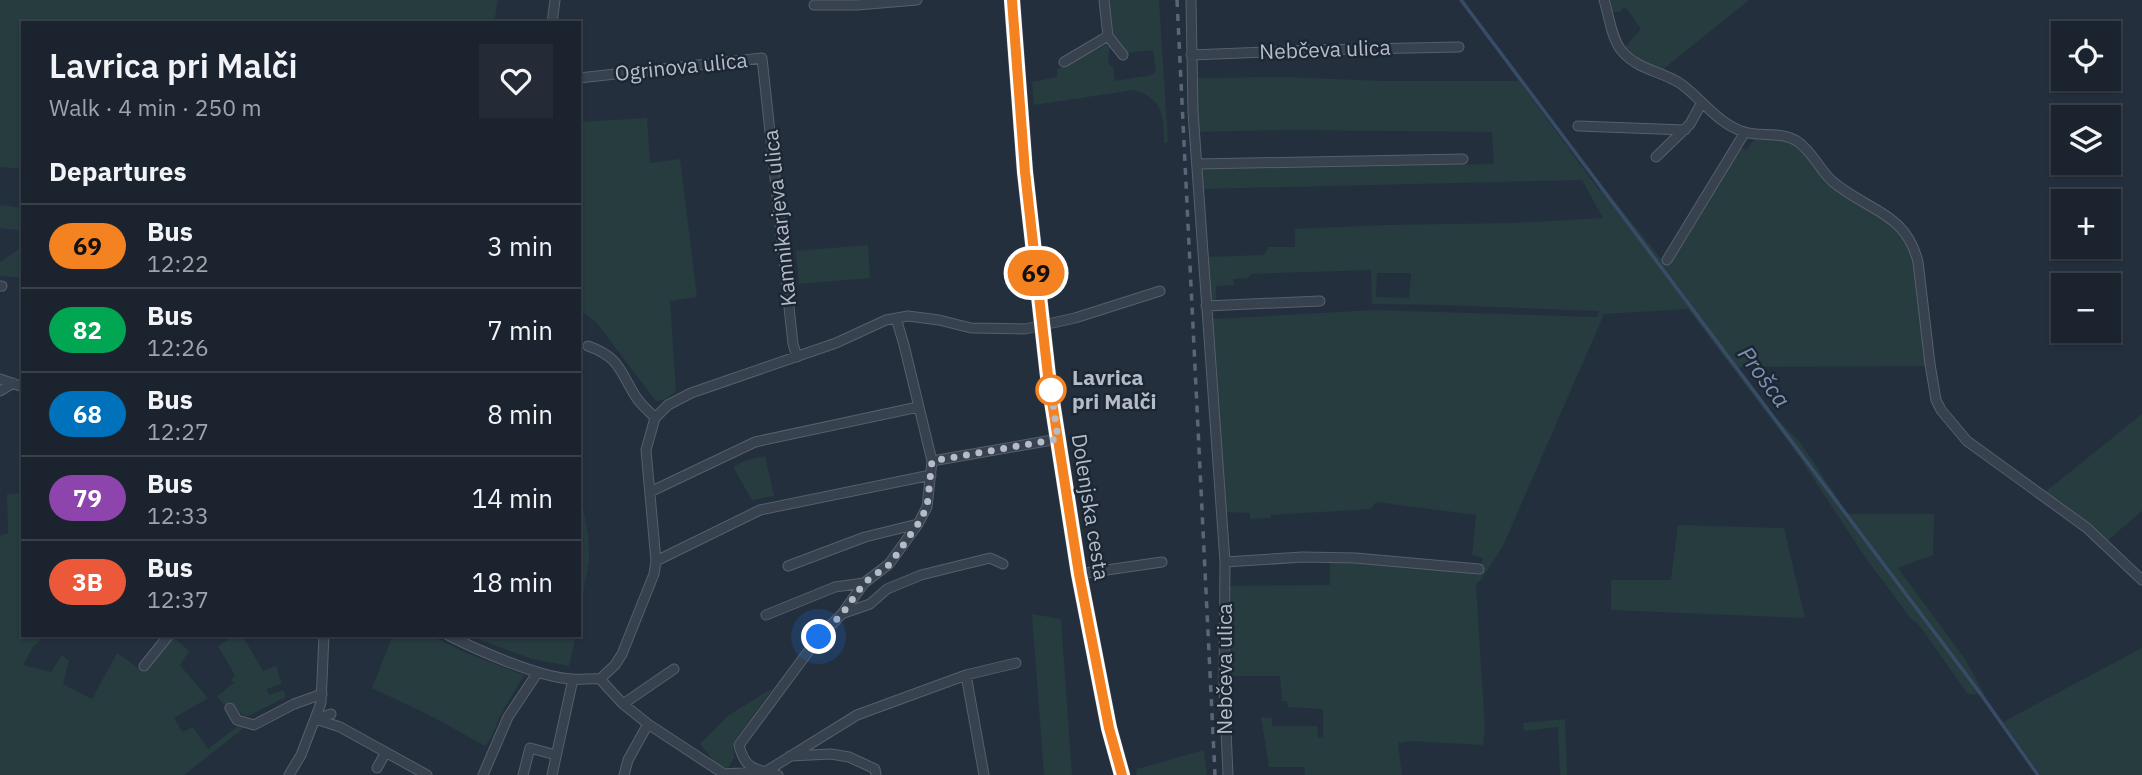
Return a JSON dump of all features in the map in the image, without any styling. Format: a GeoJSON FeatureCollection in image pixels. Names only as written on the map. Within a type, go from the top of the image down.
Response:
{"type":"FeatureCollection","features":[{"type":"Feature","properties":{"kind":"main road","name":"Dolenjska cesta"},"geometry":{"type":"LineString","coordinates":[[1012,0],[1019,110],[1042,325],[1079,574],[1119,773]]}},
{"type":"Feature","properties":{"kind":"street"},"geometry":{"type":"LineString","coordinates":[[552,21],[555,0]]}},
{"type":"Feature","properties":{"kind":"street"},"geometry":{"type":"LineString","coordinates":[[814,5],[858,5],[917,0]]}},
{"type":"Feature","properties":{"kind":"street"},"geometry":{"type":"LineString","coordinates":[[1104,0],[1108,36],[1123,55]]}},
{"type":"Feature","properties":{"kind":"street","name":"Nebčeva ulica"},"geometry":{"type":"LineString","coordinates":[[1191,0],[1197,164],[1225,562],[1224,699],[1228,775]]}},
{"type":"Feature","properties":{"kind":"street"},"geometry":{"type":"LineString","coordinates":[[1604,0],[1617,44],[1622,51],[1649,71],[1679,83],[1701,104],[1745,132],[1770,134],[1796,141],[1833,181],[1893,220],[1909,237],[1919,262],[1936,400],[1955,430],[1996,464],[2087,528],[2142,580]]}},
{"type":"Feature","properties":{"kind":"street"},"geometry":{"type":"LineString","coordinates":[[1064,62],[1108,36]]}},
{"type":"Feature","properties":{"kind":"street","name":"Nebčeva ulica"},"geometry":{"type":"LineString","coordinates":[[1191,55],[1459,47]]}},
{"type":"Feature","properties":{"kind":"street","name":"Ogrinova ulica"},"geometry":{"type":"LineString","coordinates":[[581,78],[762,58],[764,79]]}},
{"type":"Feature","properties":{"kind":"street","name":"Kamnikarjeva ulica"},"geometry":{"type":"LineString","coordinates":[[764,79],[772,131],[793,344],[797,357]]}},
{"type":"Feature","properties":{"kind":"street"},"geometry":{"type":"LineString","coordinates":[[1656,157],[1685,130],[1701,104]]}},
{"type":"Feature","properties":{"kind":"street"},"geometry":{"type":"LineString","coordinates":[[1578,125],[1685,130]]}},
{"type":"Feature","properties":{"kind":"street"},"geometry":{"type":"LineString","coordinates":[[1667,260],[1745,132]]}},
{"type":"Feature","properties":{"kind":"street"},"geometry":{"type":"LineString","coordinates":[[1197,164],[1463,159]]}},
{"type":"Feature","properties":{"kind":"street"},"geometry":{"type":"LineString","coordinates":[[452,637],[538,671],[573,679],[600,679],[615,665],[642,607],[656,561],[652,491],[646,450],[655,418],[668,405],[691,393],[836,343],[886,320],[908,316],[971,328],[1025,329],[1075,318],[1160,291]]}},
{"type":"Feature","properties":{"kind":"street"},"geometry":{"type":"LineString","coordinates":[[1206,306],[1320,301]]}},
{"type":"Feature","properties":{"kind":"street"},"geometry":{"type":"LineString","coordinates":[[778,775],[750,768],[743,760],[739,746],[819,637],[842,614],[864,583],[890,564],[927,507],[932,461],[896,318]]}},
{"type":"Feature","properties":{"kind":"street"},"geometry":{"type":"LineString","coordinates":[[589,346],[606,352],[618,365],[637,399],[655,418]]}},
{"type":"Feature","properties":{"kind":"street"},"geometry":{"type":"LineString","coordinates":[[0,380],[18,385]]}},
{"type":"Feature","properties":{"kind":"street"},"geometry":{"type":"LineString","coordinates":[[0,391],[18,385]]}},
{"type":"Feature","properties":{"kind":"street"},"geometry":{"type":"LineString","coordinates":[[652,491],[755,442],[918,407]]}},
{"type":"Feature","properties":{"kind":"street"},"geometry":{"type":"LineString","coordinates":[[932,461],[1058,439]]}},
{"type":"Feature","properties":{"kind":"street"},"geometry":{"type":"LineString","coordinates":[[656,561],[760,510],[931,475]]}},
{"type":"Feature","properties":{"kind":"street"},"geometry":{"type":"LineString","coordinates":[[788,566],[865,537],[918,524]]}},
{"type":"Feature","properties":{"kind":"street"},"geometry":{"type":"LineString","coordinates":[[1225,562],[1303,557],[1342,558],[1479,569]]}},
{"type":"Feature","properties":{"kind":"street"},"geometry":{"type":"LineString","coordinates":[[842,614],[870,604],[887,589],[921,575],[990,558],[1003,564]]}},
{"type":"Feature","properties":{"kind":"street"},"geometry":{"type":"LineString","coordinates":[[1079,574],[1162,562]]}},
{"type":"Feature","properties":{"kind":"street"},"geometry":{"type":"LineString","coordinates":[[766,615],[835,587],[864,583]]}},
{"type":"Feature","properties":{"kind":"street"},"geometry":{"type":"LineString","coordinates":[[144,666],[167,637]]}},
{"type":"Feature","properties":{"kind":"street"},"geometry":{"type":"LineString","coordinates":[[289,775],[316,719],[322,694],[324,637]]}},
{"type":"Feature","properties":{"kind":"street"},"geometry":{"type":"LineString","coordinates":[[600,679],[623,704],[648,724],[724,774],[765,772],[857,715],[967,675],[1016,663]]}},
{"type":"Feature","properties":{"kind":"street"},"geometry":{"type":"LineString","coordinates":[[623,704],[674,669]]}},
{"type":"Feature","properties":{"kind":"street"},"geometry":{"type":"LineString","coordinates":[[483,775],[508,717],[538,671]]}},
{"type":"Feature","properties":{"kind":"street"},"geometry":{"type":"LineString","coordinates":[[967,675],[985,775]]}},
{"type":"Feature","properties":{"kind":"street"},"geometry":{"type":"LineString","coordinates":[[552,775],[573,679]]}},
{"type":"Feature","properties":{"kind":"street"},"geometry":{"type":"LineString","coordinates":[[230,708],[237,720],[254,725],[294,704],[322,694]]}},
{"type":"Feature","properties":{"kind":"street"},"geometry":{"type":"LineString","coordinates":[[316,719],[331,714]]}},
{"type":"Feature","properties":{"kind":"street"},"geometry":{"type":"LineString","coordinates":[[316,719],[340,727],[427,775]]}},
{"type":"Feature","properties":{"kind":"street"},"geometry":{"type":"LineString","coordinates":[[624,775],[628,760],[648,724]]}},
{"type":"Feature","properties":{"kind":"street"},"geometry":{"type":"LineString","coordinates":[[523,775],[530,748],[556,755]]}},
{"type":"Feature","properties":{"kind":"street"},"geometry":{"type":"LineString","coordinates":[[377,768],[386,752]]}},
{"type":"Feature","properties":{"kind":"street"},"geometry":{"type":"LineString","coordinates":[[788,756],[831,754],[849,757],[874,769],[876,775]]}},
{"type":"Feature","properties":{"kind":"green space"},"geometry":{"type":"Polygon","coordinates":[[[0,0],[498,0],[494,21],[21,21],[21,169],[0,167],[0,0]]]}},
{"type":"Feature","properties":{"kind":"green space"},"geometry":{"type":"Polygon","coordinates":[[[1109,0],[1159,0],[1168,142],[1164,143],[1160,109],[1151,98],[1134,90],[1034,105],[1032,82],[1057,77],[1057,69],[1106,45],[1110,46],[1108,64],[1113,67],[1115,81],[1152,75],[1156,71],[1153,50],[1128,53],[1113,34],[1109,0]]]}},
{"type":"Feature","properties":{"kind":"green space"},"geometry":{"type":"Polygon","coordinates":[[[1607,0],[1749,0],[1661,71],[1637,60],[1624,48],[1641,29],[1627,9],[1624,7],[1620,12],[1613,12],[1607,0]]]}},
{"type":"Feature","properties":{"kind":"green space"},"geometry":{"type":"Polygon","coordinates":[[[1195,78],[1519,81],[1599,190],[1603,187],[1667,266],[1686,239],[1739,147],[1746,150],[1754,140],[1750,136],[1775,136],[1796,144],[1819,170],[1900,229],[1914,254],[1928,366],[1738,367],[1772,414],[1800,442],[1848,514],[1934,514],[1933,555],[1898,568],[1965,659],[1985,695],[1968,694],[1919,625],[1911,619],[1863,554],[1796,452],[1688,309],[1604,314],[1503,546],[1476,584],[1485,729],[1483,745],[1409,741],[1398,743],[1402,775],[1305,775],[1304,767],[1269,767],[1261,717],[1272,718],[1272,726],[1317,726],[1318,737],[1323,738],[1323,709],[1288,707],[1287,701],[1282,701],[1280,676],[1227,676],[1228,586],[1330,585],[1330,563],[1355,552],[1481,565],[1483,558],[1472,555],[1476,515],[1376,502],[1371,509],[1271,515],[1271,518],[1250,519],[1250,513],[1226,512],[1210,324],[1213,319],[1375,310],[1597,317],[1599,311],[1372,304],[1371,270],[1251,274],[1248,278],[1233,279],[1234,285],[1216,286],[1216,303],[1209,303],[1205,257],[1264,255],[1268,247],[1295,247],[1295,229],[1603,218],[1582,180],[1202,189],[1201,168],[1494,164],[1492,132],[1199,132],[1195,78]],[[1377,273],[1376,297],[1409,298],[1411,273],[1377,273]]]}},
{"type":"Feature","properties":{"kind":"green space"},"geometry":{"type":"Polygon","coordinates":[[[647,118],[650,163],[680,159],[697,297],[670,301],[676,391],[665,400],[656,401],[596,322],[586,314],[581,314],[581,122],[647,118]]]}},
{"type":"Feature","properties":{"kind":"green space"},"geometry":{"type":"Polygon","coordinates":[[[0,205],[21,208],[21,231],[0,228],[0,205]]]}},
{"type":"Feature","properties":{"kind":"green space"},"geometry":{"type":"Polygon","coordinates":[[[868,245],[870,278],[799,284],[796,251],[868,245]]]}},
{"type":"Feature","properties":{"kind":"green space"},"geometry":{"type":"Polygon","coordinates":[[[21,247],[21,278],[0,276],[0,262],[21,247]]]}},
{"type":"Feature","properties":{"kind":"green space"},"geometry":{"type":"Polygon","coordinates":[[[2142,414],[2142,511],[2106,542],[2044,493],[2142,414]]]}},
{"type":"Feature","properties":{"kind":"green space"},"geometry":{"type":"Polygon","coordinates":[[[765,456],[774,496],[752,500],[733,467],[765,456]]]}},
{"type":"Feature","properties":{"kind":"green space"},"geometry":{"type":"Polygon","coordinates":[[[21,493],[21,637],[44,637],[33,647],[23,665],[51,672],[62,655],[69,661],[63,684],[92,699],[117,653],[145,673],[173,637],[189,651],[180,665],[208,698],[174,718],[182,732],[193,727],[208,749],[243,722],[244,728],[184,775],[0,775],[0,536],[8,533],[7,494],[21,493]]]}},
{"type":"Feature","properties":{"kind":"green space"},"geometry":{"type":"Polygon","coordinates":[[[581,495],[588,534],[589,561],[581,607],[581,495]]]}},
{"type":"Feature","properties":{"kind":"green space"},"geometry":{"type":"Polygon","coordinates":[[[1678,525],[1784,528],[1805,618],[1611,610],[1611,580],[1671,580],[1678,525]]]}},
{"type":"Feature","properties":{"kind":"green space"},"geometry":{"type":"Polygon","coordinates":[[[1032,614],[1061,619],[1072,775],[1044,775],[1032,614]]]}},
{"type":"Feature","properties":{"kind":"green space"},"geometry":{"type":"Polygon","coordinates":[[[233,637],[243,637],[263,671],[276,666],[282,684],[266,689],[269,695],[283,690],[286,697],[248,716],[243,716],[231,701],[224,705],[217,696],[234,683],[231,680],[235,675],[218,646],[233,637]]]}},
{"type":"Feature","properties":{"kind":"green space"},"geometry":{"type":"Polygon","coordinates":[[[392,637],[433,637],[524,675],[485,746],[372,688],[392,637]]]}},
{"type":"Feature","properties":{"kind":"green space"},"geometry":{"type":"Polygon","coordinates":[[[472,637],[576,637],[569,666],[532,659],[472,637]]]}},
{"type":"Feature","properties":{"kind":"green space"},"geometry":{"type":"Polygon","coordinates":[[[2142,648],[2142,775],[2041,775],[2003,722],[2142,648]]]}},
{"type":"Feature","properties":{"kind":"green space"},"geometry":{"type":"Polygon","coordinates":[[[773,688],[733,743],[734,758],[724,774],[700,744],[729,715],[773,688]]]}},
{"type":"Feature","properties":{"kind":"green space"},"geometry":{"type":"Polygon","coordinates":[[[1565,719],[1567,775],[1560,775],[1558,727],[1524,731],[1523,723],[1565,719]]]}},
{"type":"Feature","properties":{"kind":"green space"},"geometry":{"type":"Polygon","coordinates":[[[1204,750],[1207,775],[1136,775],[1137,769],[1204,750]]]}},
{"type":"Feature","properties":{"kind":"waterway","name":"Prošca"},"geometry":{"type":"LineString","coordinates":[[1461,0],[1980,693],[2038,775]]}},
{"type":"Feature","properties":{"kind":"railway"},"geometry":{"type":"LineString","coordinates":[[1177,0],[1215,775]]}},
{"type":"Feature","properties":{"kind":"bus line","name":"69"},"geometry":{"type":"LineString","coordinates":[[1012,0],[1025,172],[1048,376],[1079,574],[1100,686],[1122,775]]}},
{"type":"Feature","properties":{"kind":"place","name":"Lavrica pri Malči"},"geometry":{"type":"Point","coordinates":[1051,390]}},
{"type":"Feature","properties":{"kind":"route"},"geometry":{"type":"LineString","coordinates":[[819,637],[842,614],[864,583],[890,564],[918,524],[927,507],[932,461],[1058,439],[1051,390]]}}]}
